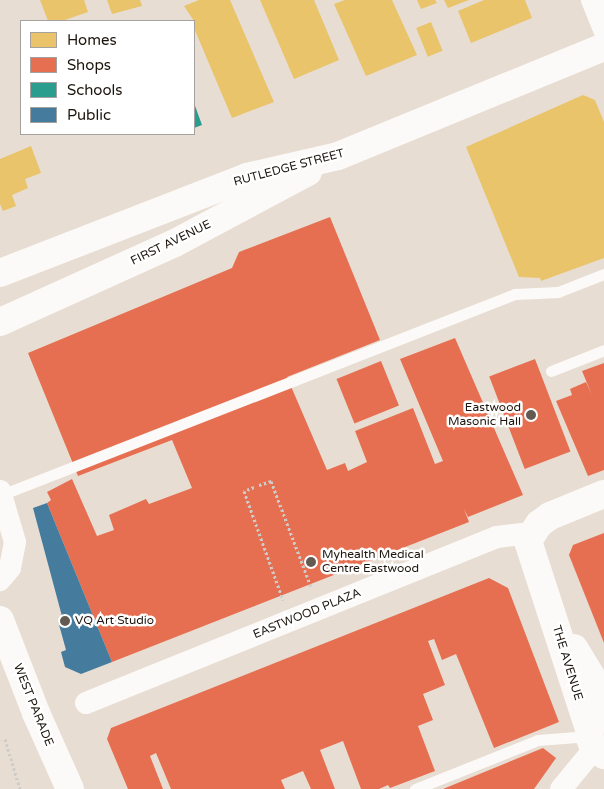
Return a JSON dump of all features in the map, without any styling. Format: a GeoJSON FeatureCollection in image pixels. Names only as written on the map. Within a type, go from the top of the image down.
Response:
{"type":"FeatureCollection","features":[{"type":"Feature","properties":{"kind":"main road","name":"RUTLEDGE STREET"},"geometry":{"type":"LineString","coordinates":[[0,273],[247,176],[338,156],[604,47]]}},
{"type":"Feature","properties":{"kind":"main road","name":"FIRST AVENUE"},"geometry":{"type":"LineString","coordinates":[[0,322],[173,244],[338,156]]}},
{"type":"Feature","properties":{"kind":"main road"},"geometry":{"type":"LineString","coordinates":[[531,533],[550,516],[604,494]]}},
{"type":"Feature","properties":{"kind":"main road","name":"THE AVENUE"},"geometry":{"type":"LineString","coordinates":[[531,533],[528,547],[596,736]]}},
{"type":"Feature","properties":{"kind":"main road","name":"THE AVENUE"},"geometry":{"type":"LineString","coordinates":[[546,596],[604,697]]}},
{"type":"Feature","properties":{"kind":"main road","name":"WEST PARADE"},"geometry":{"type":"LineString","coordinates":[[0,620],[36,713],[70,789]]}},
{"type":"Feature","properties":{"kind":"street"},"geometry":{"type":"LineString","coordinates":[[592,0],[604,30]]}},
{"type":"Feature","properties":{"kind":"street"},"geometry":{"type":"LineString","coordinates":[[0,580],[10,568],[15,542],[1,493]]}},
{"type":"Feature","properties":{"kind":"street","name":"EASTWOOD PLAZA"},"geometry":{"type":"LineString","coordinates":[[86,703],[497,537],[531,533]]}},
{"type":"Feature","properties":{"kind":"street"},"geometry":{"type":"LineString","coordinates":[[561,789],[596,736]]}},
{"type":"Feature","properties":{"kind":"lane"},"geometry":{"type":"LineString","coordinates":[[1,493],[515,294],[558,292],[603,278]]}},
{"type":"Feature","properties":{"kind":"lane"},"geometry":{"type":"LineString","coordinates":[[551,371],[604,350]]}},
{"type":"Feature","properties":{"kind":"lane"},"geometry":{"type":"LineString","coordinates":[[415,789],[538,740],[596,736]]}},
{"type":"Feature","properties":{"kind":"path"},"geometry":{"type":"LineString","coordinates":[[259,485],[271,481],[319,609]]}},
{"type":"Feature","properties":{"kind":"path"},"geometry":{"type":"LineString","coordinates":[[254,487],[244,491],[291,620]]}},
{"type":"Feature","properties":{"kind":"path"},"geometry":{"type":"LineString","coordinates":[[5,739],[20,789]]}},
{"type":"Feature","properties":{"kind":"building: Homes"},"geometry":{"type":"Polygon","coordinates":[[[40,0],[84,0],[88,12],[65,20],[48,20],[40,0]]]}},
{"type":"Feature","properties":{"kind":"building: Homes"},"geometry":{"type":"Polygon","coordinates":[[[107,0],[140,0],[142,6],[112,14],[107,0]]]}},
{"type":"Feature","properties":{"kind":"building: Homes"},"geometry":{"type":"Polygon","coordinates":[[[199,0],[230,0],[274,102],[232,118],[195,30],[195,20],[184,6],[199,0]]]}},
{"type":"Feature","properties":{"kind":"building: Homes"},"geometry":{"type":"Polygon","coordinates":[[[260,0],[314,0],[339,60],[294,79],[260,0]]]}},
{"type":"Feature","properties":{"kind":"building: Homes"},"geometry":{"type":"Polygon","coordinates":[[[345,0],[392,0],[417,55],[366,76],[334,4],[345,0]]]}},
{"type":"Feature","properties":{"kind":"building: Homes"},"geometry":{"type":"Polygon","coordinates":[[[417,0],[435,0],[437,3],[421,9],[417,0]]]}},
{"type":"Feature","properties":{"kind":"building: Homes"},"geometry":{"type":"Polygon","coordinates":[[[444,0],[469,0],[448,8],[444,0]]]}},
{"type":"Feature","properties":{"kind":"building: Homes"},"geometry":{"type":"Polygon","coordinates":[[[484,0],[525,0],[532,18],[471,43],[458,11],[484,0]]]}},
{"type":"Feature","properties":{"kind":"building: Homes"},"geometry":{"type":"Polygon","coordinates":[[[431,22],[443,51],[428,57],[416,28],[431,22]]]}},
{"type":"Feature","properties":{"kind":"building: Homes"},"geometry":{"type":"Polygon","coordinates":[[[583,95],[595,100],[604,122],[604,258],[541,281],[540,278],[519,277],[466,147],[583,95]]]}},
{"type":"Feature","properties":{"kind":"building: Homes"},"geometry":{"type":"Polygon","coordinates":[[[31,146],[41,173],[25,179],[28,188],[12,195],[16,206],[3,211],[0,204],[0,159],[31,146]]]}},
{"type":"Feature","properties":{"kind":"building: Shops"},"geometry":{"type":"Polygon","coordinates":[[[330,217],[380,340],[287,377],[327,470],[345,463],[348,471],[367,462],[355,431],[413,408],[435,464],[443,461],[400,359],[455,338],[523,495],[468,517],[464,509],[469,522],[112,662],[47,503],[51,500],[47,492],[72,479],[97,536],[114,530],[109,515],[146,499],[149,504],[192,488],[172,440],[78,476],[28,353],[232,268],[239,252],[330,217]]]}},
{"type":"Feature","properties":{"kind":"building: Shops","name":"Eastwood Masonic Hall"},"geometry":{"type":"Polygon","coordinates":[[[535,359],[570,451],[525,469],[489,377],[535,359]]]}},
{"type":"Feature","properties":{"kind":"building: Shops"},"geometry":{"type":"Polygon","coordinates":[[[381,361],[399,406],[354,423],[336,379],[381,361]]]}},
{"type":"Feature","properties":{"kind":"building: Shops"},"geometry":{"type":"Polygon","coordinates":[[[604,363],[604,470],[588,476],[556,401],[572,395],[570,389],[586,382],[592,395],[582,371],[604,363]]]}},
{"type":"Feature","properties":{"kind":"building: Shops"},"geometry":{"type":"Polygon","coordinates":[[[604,533],[604,643],[569,555],[573,545],[604,533]]]}},
{"type":"Feature","properties":{"kind":"building: Shops"},"geometry":{"type":"Polygon","coordinates":[[[489,578],[508,588],[559,722],[494,748],[456,654],[442,660],[434,639],[428,641],[445,685],[423,694],[433,720],[418,726],[435,771],[390,788],[388,785],[379,789],[361,789],[343,741],[320,750],[335,789],[311,789],[303,771],[281,780],[285,789],[171,789],[156,753],[150,756],[163,789],[128,789],[107,739],[111,728],[489,578]]]}},
{"type":"Feature","properties":{"kind":"building: Shops"},"geometry":{"type":"Polygon","coordinates":[[[543,748],[556,758],[534,789],[443,789],[543,748]]]}},
{"type":"Feature","properties":{"kind":"building: Schools"},"geometry":{"type":"Polygon","coordinates":[[[195,106],[202,125],[195,128],[195,106]]]}},
{"type":"Feature","properties":{"kind":"building: Public"},"geometry":{"type":"Polygon","coordinates":[[[47,503],[112,662],[81,674],[65,667],[61,652],[66,650],[58,621],[63,620],[33,508],[47,503]]]}},
{"type":"Feature","properties":{"kind":"place","name":"Eastwood Masonic Hall"},"geometry":{"type":"Point","coordinates":[531,415]}},
{"type":"Feature","properties":{"kind":"place","name":"Myhealth Medical Centre Eastwood"},"geometry":{"type":"Point","coordinates":[311,562]}},
{"type":"Feature","properties":{"kind":"place","name":"VQ Art Studio"},"geometry":{"type":"Point","coordinates":[65,621]}}]}
